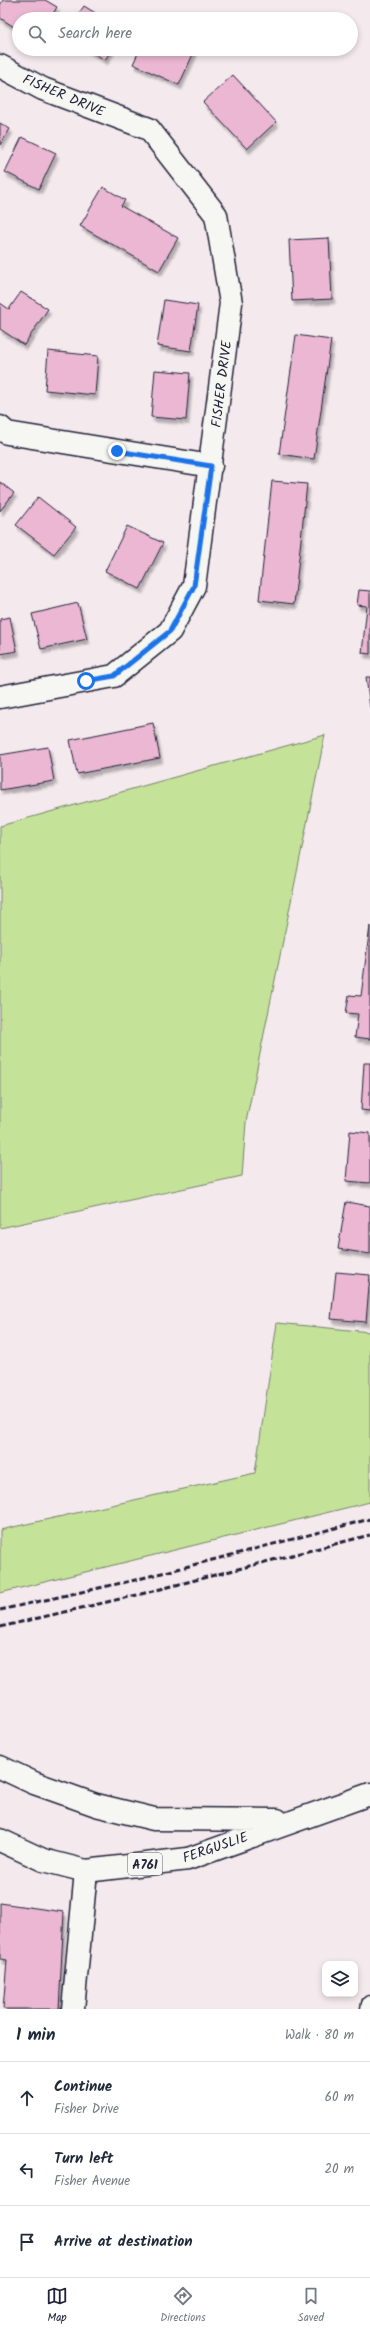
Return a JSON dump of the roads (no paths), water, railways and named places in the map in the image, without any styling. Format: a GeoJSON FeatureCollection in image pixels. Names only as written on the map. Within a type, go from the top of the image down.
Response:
{"type":"FeatureCollection","features":[{"type":"Feature","properties":{"kind":"street","name":"FISHER DRIVE"},"geometry":{"type":"LineString","coordinates":[[0,66],[43,89],[149,129],[216,215],[231,303],[211,466],[194,586],[170,631],[114,676],[0,697]]}},
{"type":"Feature","properties":{"kind":"street"},"geometry":{"type":"LineString","coordinates":[[0,427],[7,433],[211,466]]}},
{"type":"Feature","properties":{"kind":"street","name":"FERGUSLIE"},"geometry":{"type":"LineString","coordinates":[[0,1767],[34,1783],[96,1806],[154,1819],[290,1820]]}},
{"type":"Feature","properties":{"kind":"street","name":"FERGUSLIE"},"geometry":{"type":"LineString","coordinates":[[0,1840],[43,1860],[86,1871],[188,1859],[290,1820],[338,1807],[370,1794]]}},
{"type":"Feature","properties":{"kind":"street"},"geometry":{"type":"LineString","coordinates":[[73,2009],[86,1871]]}},
{"type":"Feature","properties":{"kind":"lane"},"geometry":{"type":"LineString","coordinates":[[369,2009],[370,2004]]}},
{"type":"Feature","properties":{"kind":"railway"},"geometry":{"type":"LineString","coordinates":[[0,1610],[135,1580],[370,1519]]}},
{"type":"Feature","properties":{"kind":"railway"},"geometry":{"type":"LineString","coordinates":[[0,1627],[137,1595],[370,1535]]}}]}
